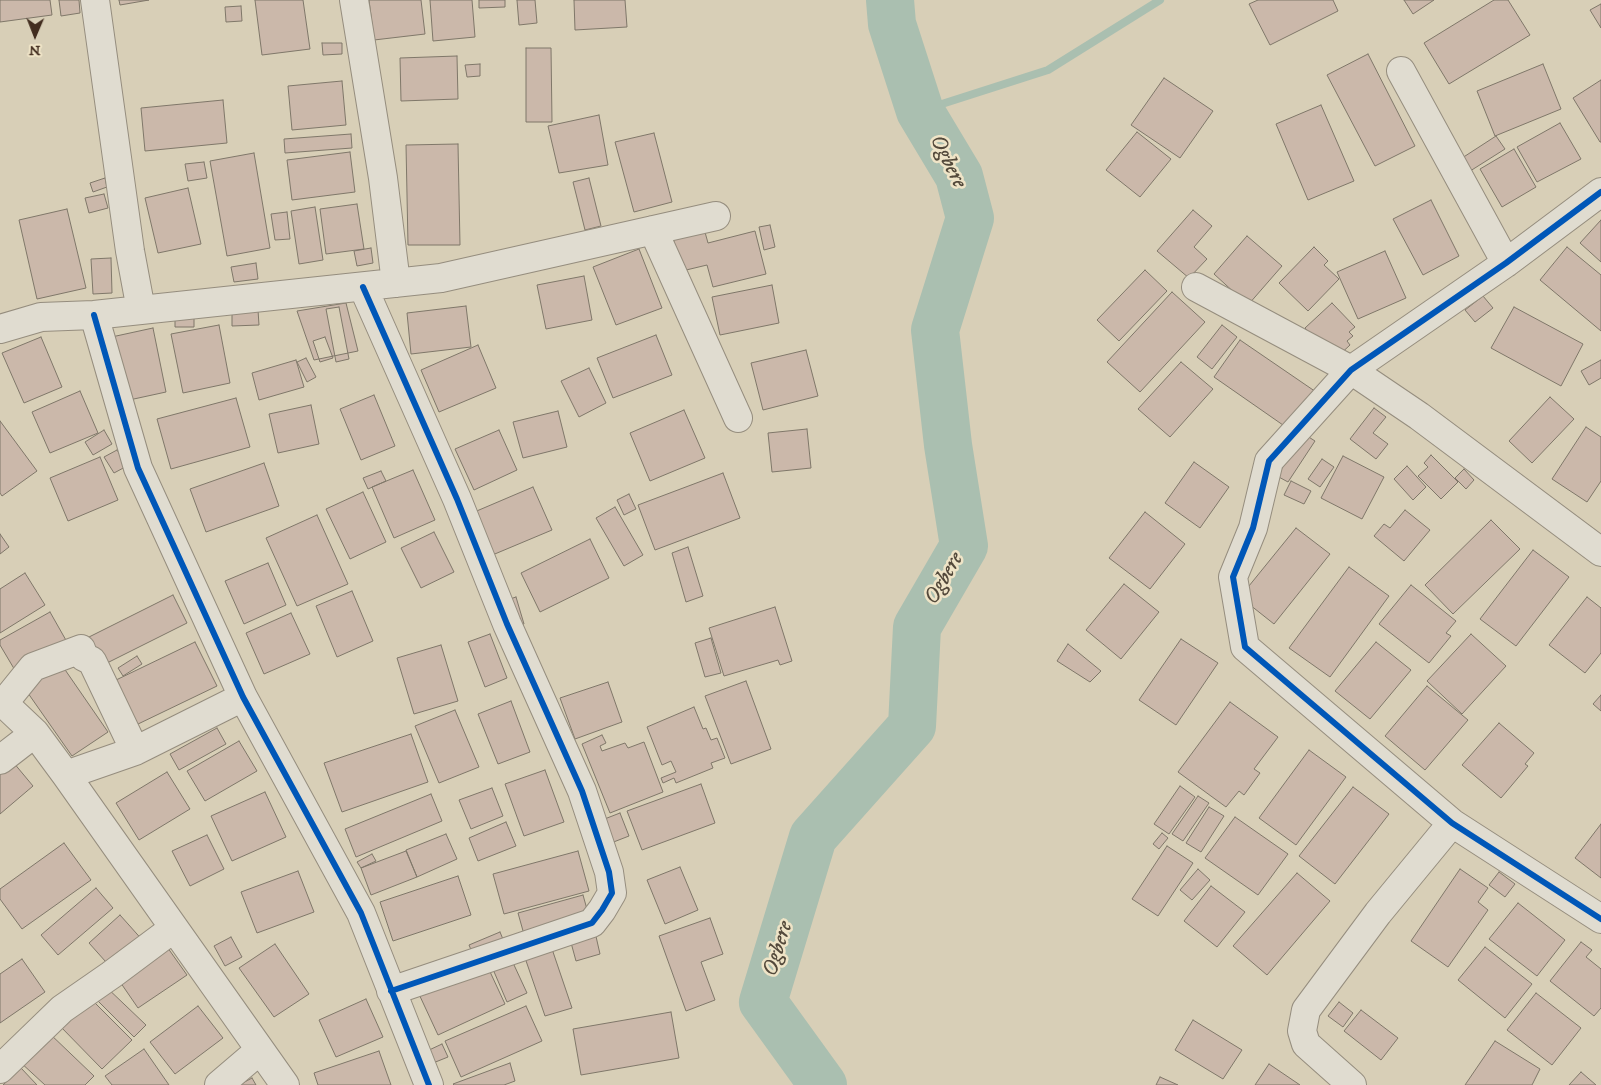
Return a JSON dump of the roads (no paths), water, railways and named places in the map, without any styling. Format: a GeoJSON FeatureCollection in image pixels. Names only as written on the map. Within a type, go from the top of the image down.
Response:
{"type":"FeatureCollection","features":[{"type":"Feature","properties":{"kind":"street"},"geometry":{"type":"LineString","coordinates":[[95,0],[130,251],[142,310]]}},
{"type":"Feature","properties":{"kind":"street"},"geometry":{"type":"LineString","coordinates":[[354,0],[384,178],[396,283]]}},
{"type":"Feature","properties":{"kind":"street"},"geometry":{"type":"LineString","coordinates":[[1401,71],[1506,263]]}},
{"type":"Feature","properties":{"kind":"street"},"geometry":{"type":"LineString","coordinates":[[1601,192],[1506,263],[1351,370],[1269,461],[1253,528],[1233,576],[1245,647],[1452,823],[1601,919]]}},
{"type":"Feature","properties":{"kind":"street"},"geometry":{"type":"LineString","coordinates":[[0,329],[41,317],[94,315],[441,278],[716,216]]}},
{"type":"Feature","properties":{"kind":"street"},"geometry":{"type":"LineString","coordinates":[[653,230],[738,418]]}},
{"type":"Feature","properties":{"kind":"street"},"geometry":{"type":"LineString","coordinates":[[363,286],[457,499],[507,624],[582,791],[609,872],[612,892],[592,923],[391,991]]}},
{"type":"Feature","properties":{"kind":"street"},"geometry":{"type":"LineString","coordinates":[[1196,287],[1351,370],[1419,416],[1601,551]]}},
{"type":"Feature","properties":{"kind":"street"},"geometry":{"type":"LineString","coordinates":[[94,315],[138,468],[243,697],[361,913],[428,1085]]}},
{"type":"Feature","properties":{"kind":"street"},"geometry":{"type":"LineString","coordinates":[[135,751],[92,661],[84,657],[81,649],[33,667],[2,702],[35,733],[285,1085]]}},
{"type":"Feature","properties":{"kind":"street"},"geometry":{"type":"LineString","coordinates":[[66,775],[135,751],[243,697]]}},
{"type":"Feature","properties":{"kind":"street"},"geometry":{"type":"LineString","coordinates":[[0,760],[35,733]]}},
{"type":"Feature","properties":{"kind":"street"},"geometry":{"type":"LineString","coordinates":[[1352,1085],[1306,1044],[1302,1032],[1306,1010],[1378,913],[1452,823]]}},
{"type":"Feature","properties":{"kind":"street"},"geometry":{"type":"LineString","coordinates":[[0,1069],[62,1009],[174,928]]}},
{"type":"Feature","properties":{"kind":"street"},"geometry":{"type":"LineString","coordinates":[[219,1085],[260,1050]]}},
{"type":"Feature","properties":{"kind":"waterway","name":"Ogbere"},"geometry":{"type":"LineString","coordinates":[[823,1085],[763,1002],[813,837],[912,726],[917,627],[964,546],[948,445],[935,330],[970,218],[959,176],[920,111],[892,24],[890,0]]}},
{"type":"Feature","properties":{"kind":"waterway"},"geometry":{"type":"LineString","coordinates":[[920,111],[1048,70],[1160,0]]}}]}
